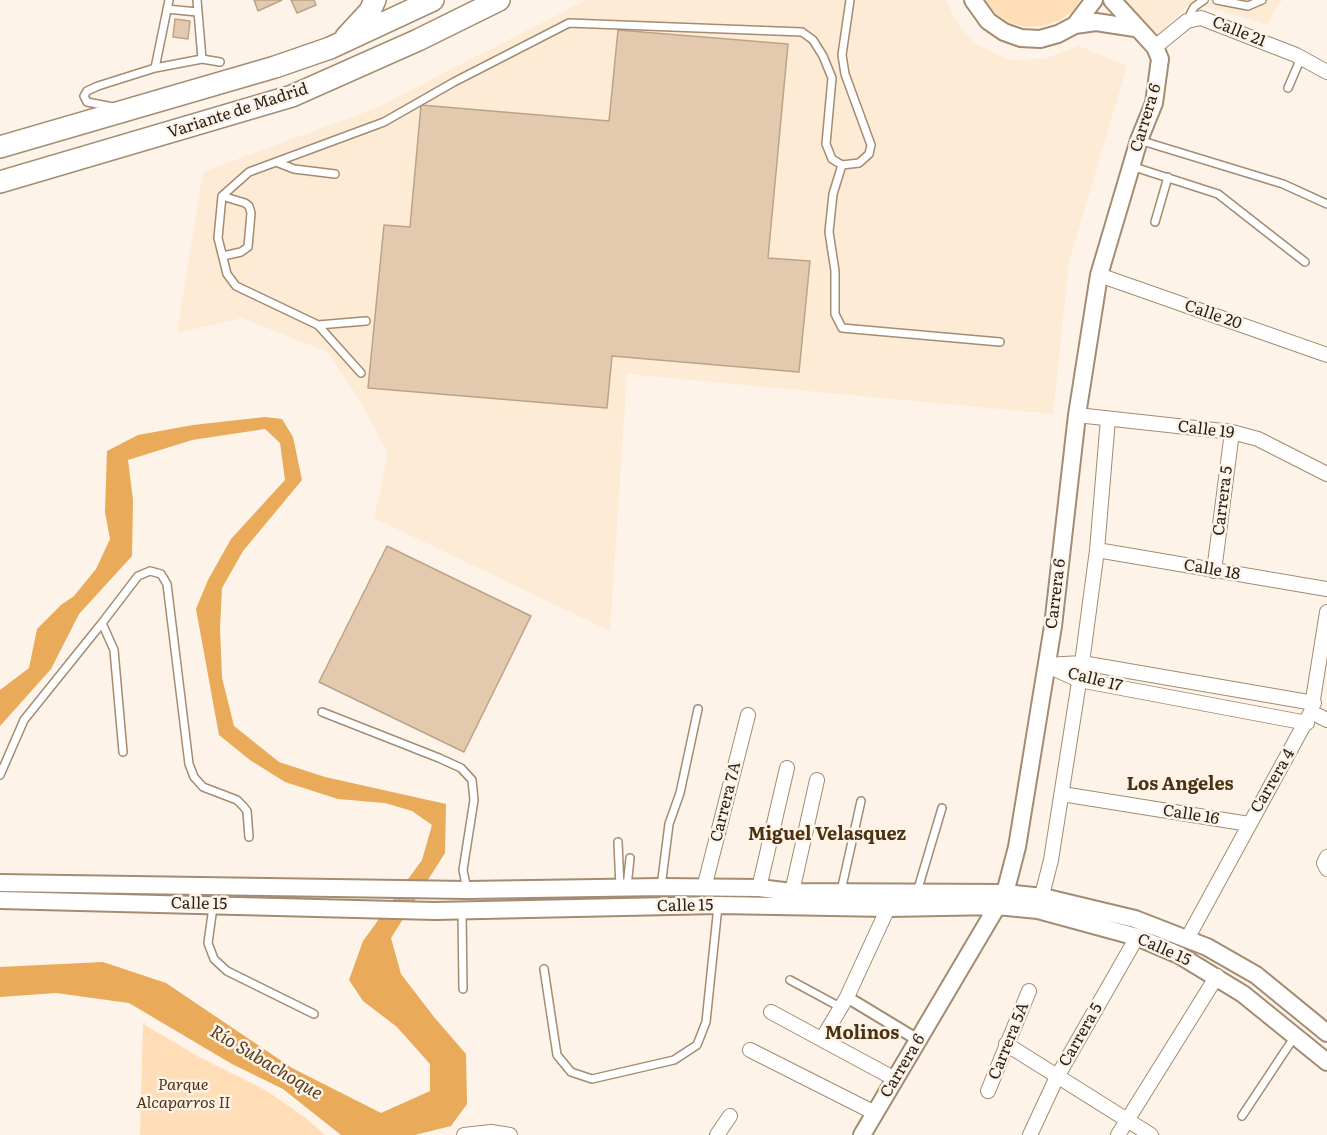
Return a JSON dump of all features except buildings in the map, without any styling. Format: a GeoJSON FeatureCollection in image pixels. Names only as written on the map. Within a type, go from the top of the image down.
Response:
{"type":"FeatureCollection","features":[{"type":"Feature","properties":{"kind":"main road"},"geometry":{"type":"LineString","coordinates":[[330,48],[352,32],[370,11],[375,0]]}},
{"type":"Feature","properties":{"kind":"main road","name":"Variante de Madrid"},"geometry":{"type":"LineString","coordinates":[[0,147],[275,67],[330,48],[433,0]]}},
{"type":"Feature","properties":{"kind":"main road","name":"Variante de Madrid"},"geometry":{"type":"LineString","coordinates":[[0,182],[292,96],[418,40],[499,0]]}},
{"type":"Feature","properties":{"kind":"street"},"geometry":{"type":"LineString","coordinates":[[974,0],[988,21],[1004,32],[1021,38],[1040,39],[1058,34],[1075,25],[1096,22],[1139,29]]}},
{"type":"Feature","properties":{"kind":"street"},"geometry":{"type":"LineString","coordinates":[[1075,25],[1094,0]]}},
{"type":"Feature","properties":{"kind":"street"},"geometry":{"type":"LineString","coordinates":[[1112,0],[1155,47]]}},
{"type":"Feature","properties":{"kind":"street","name":"Calle 21"},"geometry":{"type":"LineString","coordinates":[[1155,47],[1187,21],[1201,18],[1215,21],[1301,58],[1327,72]]}},
{"type":"Feature","properties":{"kind":"street","name":"Carrera 6"},"geometry":{"type":"LineString","coordinates":[[864,1134],[1001,899],[1017,847],[1054,614],[1077,415],[1099,275],[1139,140],[1154,103],[1160,59],[1155,47]]}},
{"type":"Feature","properties":{"kind":"street","name":"Calle 20"},"geometry":{"type":"LineString","coordinates":[[1099,275],[1327,355]]}},
{"type":"Feature","properties":{"kind":"street","name":"Calle 19"},"geometry":{"type":"LineString","coordinates":[[1077,415],[1232,432],[1258,439],[1327,474]]}},
{"type":"Feature","properties":{"kind":"street"},"geometry":{"type":"LineString","coordinates":[[1040,904],[1062,794],[1082,663],[1097,550],[1108,419]]}},
{"type":"Feature","properties":{"kind":"street","name":"Carrera 5"},"geometry":{"type":"LineString","coordinates":[[1214,571],[1232,432]]}},
{"type":"Feature","properties":{"kind":"street","name":"Calle 18"},"geometry":{"type":"LineString","coordinates":[[1097,550],[1327,589]]}},
{"type":"Feature","properties":{"kind":"street","name":"Carrera 4"},"geometry":{"type":"LineString","coordinates":[[1187,939],[1311,713],[1327,612]]}},
{"type":"Feature","properties":{"kind":"street","name":"Calle 17"},"geometry":{"type":"LineString","coordinates":[[1046,665],[1082,663],[1311,713],[1327,720]]}},
{"type":"Feature","properties":{"kind":"street","name":"Calle 17"},"geometry":{"type":"LineString","coordinates":[[1046,665],[1079,680],[1311,713]]}},
{"type":"Feature","properties":{"kind":"street","name":"Carrera 7A"},"geometry":{"type":"LineString","coordinates":[[712,888],[748,715]]}},
{"type":"Feature","properties":{"kind":"street"},"geometry":{"type":"LineString","coordinates":[[759,888],[787,768]]}},
{"type":"Feature","properties":{"kind":"street"},"geometry":{"type":"LineString","coordinates":[[792,892],[817,780]]}},
{"type":"Feature","properties":{"kind":"street","name":"Calle 16"},"geometry":{"type":"LineString","coordinates":[[1062,794],[1249,825]]}},
{"type":"Feature","properties":{"kind":"street"},"geometry":{"type":"LineString","coordinates":[[1327,857],[1324,863],[1327,869]]}},
{"type":"Feature","properties":{"kind":"street","name":"Calle 15"},"geometry":{"type":"LineString","coordinates":[[0,883],[467,890],[759,888],[792,892],[917,892],[1001,899],[1135,919],[1207,947],[1256,975],[1327,1033]]}},
{"type":"Feature","properties":{"kind":"street"},"geometry":{"type":"LineString","coordinates":[[213,905],[217,885]]}},
{"type":"Feature","properties":{"kind":"street"},"geometry":{"type":"LineString","coordinates":[[462,911],[467,890]]}},
{"type":"Feature","properties":{"kind":"street","name":"Calle 15"},"geometry":{"type":"LineString","coordinates":[[0,900],[462,911],[718,905],[888,908],[1001,899]]}},
{"type":"Feature","properties":{"kind":"street","name":"Calle 15"},"geometry":{"type":"LineString","coordinates":[[1040,904],[1137,937],[1179,955],[1217,976],[1327,1062]]}},
{"type":"Feature","properties":{"kind":"street"},"geometry":{"type":"LineString","coordinates":[[822,1040],[888,908]]}},
{"type":"Feature","properties":{"kind":"street","name":"Carrera 5"},"geometry":{"type":"LineString","coordinates":[[1030,1135],[1057,1077],[1137,937]]}},
{"type":"Feature","properties":{"kind":"street"},"geometry":{"type":"LineString","coordinates":[[1118,1135],[1217,976]]}},
{"type":"Feature","properties":{"kind":"street","name":"Carrera 5A"},"geometry":{"type":"LineString","coordinates":[[988,1091],[1029,991]]}},
{"type":"Feature","properties":{"kind":"street"},"geometry":{"type":"LineString","coordinates":[[843,1002],[918,1040]]}},
{"type":"Feature","properties":{"kind":"street"},"geometry":{"type":"LineString","coordinates":[[771,1012],[895,1079]]}},
{"type":"Feature","properties":{"kind":"street"},"geometry":{"type":"LineString","coordinates":[[1006,1044],[1151,1135]]}},
{"type":"Feature","properties":{"kind":"street"},"geometry":{"type":"LineString","coordinates":[[750,1050],[875,1113]]}},
{"type":"Feature","properties":{"kind":"street"},"geometry":{"type":"LineString","coordinates":[[717,1135],[730,1116]]}},
{"type":"Feature","properties":{"kind":"street"},"geometry":{"type":"LineString","coordinates":[[464,1135],[491,1132],[510,1135]]}},
{"type":"Feature","properties":{"kind":"lane"},"geometry":{"type":"LineString","coordinates":[[155,68],[168,0]]}},
{"type":"Feature","properties":{"kind":"lane"},"geometry":{"type":"LineString","coordinates":[[197,0],[202,59]]}},
{"type":"Feature","properties":{"kind":"lane"},"geometry":{"type":"LineString","coordinates":[[361,373],[318,325],[236,286],[227,274],[218,238],[222,196],[249,172],[384,122],[454,82],[569,23],[802,32],[813,40],[832,78],[826,144],[832,159],[842,165],[859,163],[869,154],[871,145],[844,74],[842,55],[850,0]]}},
{"type":"Feature","properties":{"kind":"lane"},"geometry":{"type":"LineString","coordinates":[[1187,21],[1194,7],[1202,0]]}},
{"type":"Feature","properties":{"kind":"lane"},"geometry":{"type":"LineString","coordinates":[[1217,0],[1248,6],[1262,0]]}},
{"type":"Feature","properties":{"kind":"lane"},"geometry":{"type":"LineString","coordinates":[[167,9],[197,12]]}},
{"type":"Feature","properties":{"kind":"lane"},"geometry":{"type":"LineString","coordinates":[[1288,88],[1301,58]]}},
{"type":"Feature","properties":{"kind":"lane"},"geometry":{"type":"LineString","coordinates":[[130,109],[87,102],[84,96],[87,91],[98,86],[155,68],[202,59],[220,62]]}},
{"type":"Feature","properties":{"kind":"lane"},"geometry":{"type":"LineString","coordinates":[[832,78],[844,74]]}},
{"type":"Feature","properties":{"kind":"lane"},"geometry":{"type":"LineString","coordinates":[[1139,140],[1283,184],[1327,204]]}},
{"type":"Feature","properties":{"kind":"lane"},"geometry":{"type":"LineString","coordinates":[[276,162],[294,169],[335,174]]}},
{"type":"Feature","properties":{"kind":"lane"},"geometry":{"type":"LineString","coordinates":[[842,165],[833,194],[829,232],[835,271],[835,314],[842,328],[999,342]]}},
{"type":"Feature","properties":{"kind":"lane"},"geometry":{"type":"LineString","coordinates":[[1131,166],[1218,194],[1305,262]]}},
{"type":"Feature","properties":{"kind":"lane"},"geometry":{"type":"LineString","coordinates":[[1155,222],[1168,177]]}},
{"type":"Feature","properties":{"kind":"lane"},"geometry":{"type":"LineString","coordinates":[[222,196],[249,206],[251,213],[248,247],[241,252],[223,256]]}},
{"type":"Feature","properties":{"kind":"lane"},"geometry":{"type":"LineString","coordinates":[[318,325],[366,321]]}},
{"type":"Feature","properties":{"kind":"lane"},"geometry":{"type":"LineString","coordinates":[[0,775],[24,720],[138,576],[150,571],[161,574],[167,584],[189,764],[194,777],[203,788],[237,800],[243,806],[247,812],[249,837]]}},
{"type":"Feature","properties":{"kind":"lane"},"geometry":{"type":"LineString","coordinates":[[102,623],[114,650],[123,752]]}},
{"type":"Feature","properties":{"kind":"lane"},"geometry":{"type":"LineString","coordinates":[[661,887],[669,824],[680,793],[698,709]]}},
{"type":"Feature","properties":{"kind":"lane"},"geometry":{"type":"LineString","coordinates":[[322,712],[439,758],[461,768],[472,780],[474,800],[463,870],[467,890]]}},
{"type":"Feature","properties":{"kind":"lane"},"geometry":{"type":"LineString","coordinates":[[841,891],[861,801]]}},
{"type":"Feature","properties":{"kind":"lane"},"geometry":{"type":"LineString","coordinates":[[917,892],[942,808]]}},
{"type":"Feature","properties":{"kind":"lane"},"geometry":{"type":"LineString","coordinates":[[618,842],[623,888]]}},
{"type":"Feature","properties":{"kind":"lane"},"geometry":{"type":"LineString","coordinates":[[623,888],[630,858]]}},
{"type":"Feature","properties":{"kind":"lane"},"geometry":{"type":"LineString","coordinates":[[544,969],[557,1055],[571,1072],[592,1079],[674,1060],[697,1045],[706,1022],[718,905],[712,888]]}},
{"type":"Feature","properties":{"kind":"lane"},"geometry":{"type":"LineString","coordinates":[[213,905],[207,943],[214,959],[227,971],[314,1014]]}},
{"type":"Feature","properties":{"kind":"lane"},"geometry":{"type":"LineString","coordinates":[[462,911],[463,988]]}},
{"type":"Feature","properties":{"kind":"lane"},"geometry":{"type":"LineString","coordinates":[[790,980],[843,1002]]}},
{"type":"Feature","properties":{"kind":"lane"},"geometry":{"type":"LineString","coordinates":[[1242,1116],[1295,1036]]}},
{"type":"Feature","properties":{"kind":"shaded area"},"geometry":{"type":"Polygon","coordinates":[[[586,0],[946,0],[957,23],[974,43],[1009,60],[1043,59],[1079,46],[1127,66],[1069,262],[1053,414],[627,374],[610,631],[374,518],[388,453],[362,404],[328,352],[242,318],[177,333],[203,172],[376,108],[586,0]]]}},
{"type":"Feature","properties":{"kind":"shaded area"},"geometry":{"type":"Polygon","coordinates":[[[1123,0],[1282,0],[1267,25],[1192,2],[1158,34],[1127,8],[1123,0]]]}},
{"type":"Feature","properties":{"kind":"green space"},"geometry":{"type":"Polygon","coordinates":[[[985,0],[1080,0],[1074,10],[1060,20],[1043,26],[1025,27],[1008,22],[994,12],[985,0]]]}},
{"type":"Feature","properties":{"kind":"green space","name":"Parque Alcaparros II"},"geometry":{"type":"Polygon","coordinates":[[[143,1024],[201,1058],[267,1091],[325,1135],[140,1135],[143,1024]]]}},
{"type":"Feature","properties":{"kind":"water","name":"Río Subachoque"},"geometry":{"type":"Polygon","coordinates":[[[265,417],[282,419],[293,437],[302,480],[243,551],[222,588],[220,628],[222,678],[234,726],[279,762],[325,777],[446,804],[445,853],[391,938],[401,974],[466,1054],[467,1104],[451,1126],[415,1135],[341,1135],[283,1089],[232,1064],[129,1003],[56,993],[0,997],[0,967],[103,962],[166,983],[292,1068],[381,1113],[430,1091],[430,1064],[397,1027],[363,1001],[349,980],[363,941],[422,860],[432,825],[412,811],[385,803],[338,799],[285,782],[250,760],[219,735],[196,609],[208,580],[231,539],[285,480],[280,443],[265,429],[192,440],[128,460],[133,500],[132,556],[79,614],[51,669],[0,726],[0,690],[29,668],[37,629],[61,605],[74,596],[96,569],[110,539],[105,512],[107,451],[138,435],[193,425],[265,417]]]}},
{"type":"Feature","properties":{"kind":"district","name":"Los Angeles"},"geometry":{"type":"Point","coordinates":[1180,785]}},
{"type":"Feature","properties":{"kind":"district","name":"Miguel Velasquez"},"geometry":{"type":"Point","coordinates":[827,835]}},
{"type":"Feature","properties":{"kind":"district","name":"Molinos"},"geometry":{"type":"Point","coordinates":[862,1034]}}]}
